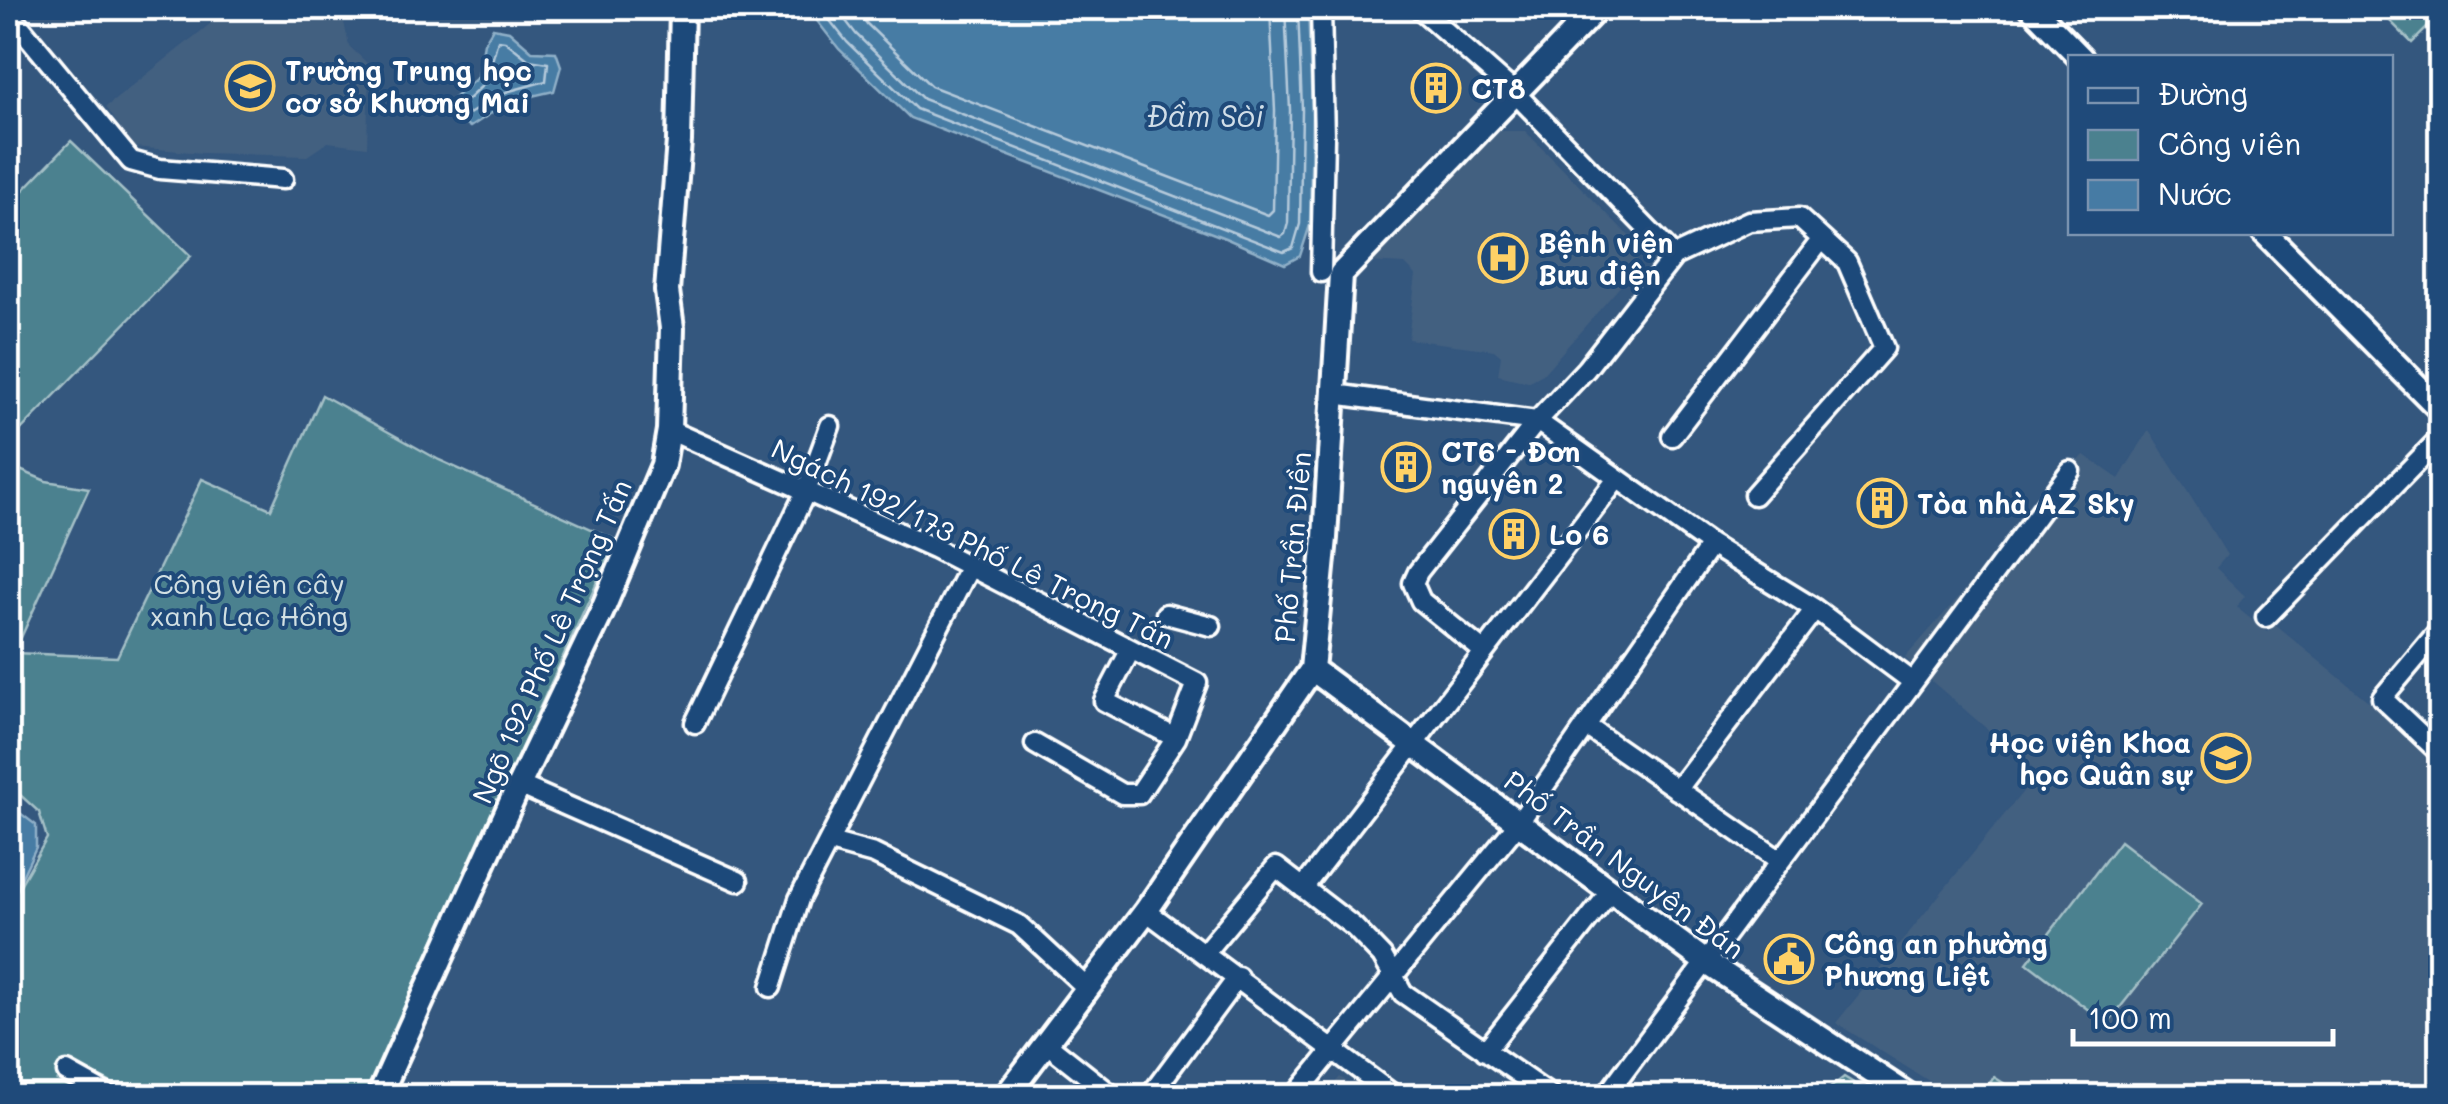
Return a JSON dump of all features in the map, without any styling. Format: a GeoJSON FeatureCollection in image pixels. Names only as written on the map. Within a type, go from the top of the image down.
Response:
{"type":"FeatureCollection","features":[{"type":"Feature","properties":{"kind":"street","name":"Ngõ 192 Phố Lê Trọng Tấn"},"geometry":{"type":"LineString","coordinates":[[379,1096],[645,513],[663,465],[669,430],[672,328],[667,291],[678,141],[682,8]]}},
{"type":"Feature","properties":{"kind":"street"},"geometry":{"type":"LineString","coordinates":[[1321,8],[1321,272]]}},
{"type":"Feature","properties":{"kind":"street"},"geometry":{"type":"LineString","coordinates":[[1419,8],[1514,92],[1674,256]]}},
{"type":"Feature","properties":{"kind":"street"},"geometry":{"type":"LineString","coordinates":[[1559,8],[1578,27]]}},
{"type":"Feature","properties":{"kind":"street","name":"Phố Trần Điền"},"geometry":{"type":"LineString","coordinates":[[1006,1096],[1146,911],[1312,670],[1341,274],[1597,8]]}},
{"type":"Feature","properties":{"kind":"street"},"geometry":{"type":"LineString","coordinates":[[2032,8],[2078,55]]}},
{"type":"Feature","properties":{"kind":"street"},"geometry":{"type":"LineString","coordinates":[[8,12],[132,161],[160,170],[284,179]]}},
{"type":"Feature","properties":{"kind":"street"},"geometry":{"type":"LineString","coordinates":[[1483,650],[1421,601],[1413,583],[1418,572],[1537,421],[1586,370],[1674,256],[1749,221],[1799,218],[1847,262],[1884,348],[1754,494]]}},
{"type":"Feature","properties":{"kind":"street"},"geometry":{"type":"LineString","coordinates":[[2267,235],[2440,410]]}},
{"type":"Feature","properties":{"kind":"street"},"geometry":{"type":"LineString","coordinates":[[1672,436],[1822,239]]}},
{"type":"Feature","properties":{"kind":"street"},"geometry":{"type":"LineString","coordinates":[[1334,394],[1537,421],[1712,545],[1814,608],[1913,682]]}},
{"type":"Feature","properties":{"kind":"street"},"geometry":{"type":"LineString","coordinates":[[695,723],[806,491],[830,426]]}},
{"type":"Feature","properties":{"kind":"street","name":"Ngách 192/173 Phố Lê Trọng Tấn"},"geometry":{"type":"LineString","coordinates":[[669,430],[934,548],[1197,684],[1176,738]]}},
{"type":"Feature","properties":{"kind":"street"},"geometry":{"type":"LineString","coordinates":[[2266,618],[2440,438]]}},
{"type":"Feature","properties":{"kind":"street"},"geometry":{"type":"LineString","coordinates":[[1606,1096],[2070,471]]}},
{"type":"Feature","properties":{"kind":"street"},"geometry":{"type":"LineString","coordinates":[[1303,888],[1617,479]]}},
{"type":"Feature","properties":{"kind":"street"},"geometry":{"type":"LineString","coordinates":[[1295,1096],[1520,821],[1712,545]]}},
{"type":"Feature","properties":{"kind":"street"},"geometry":{"type":"LineString","coordinates":[[771,987],[799,899],[969,568]]}},
{"type":"Feature","properties":{"kind":"street"},"geometry":{"type":"LineString","coordinates":[[1678,790],[1814,608]]}},
{"type":"Feature","properties":{"kind":"street"},"geometry":{"type":"LineString","coordinates":[[1166,614],[1211,626]]}},
{"type":"Feature","properties":{"kind":"street"},"geometry":{"type":"LineString","coordinates":[[2438,746],[2382,698],[2440,629]]}},
{"type":"Feature","properties":{"kind":"street"},"geometry":{"type":"LineString","coordinates":[[1035,744],[1122,794],[1140,794],[1176,738],[1104,701],[1131,649]]}},
{"type":"Feature","properties":{"kind":"street","name":"Phố Trần Nguyên Đán"},"geometry":{"type":"LineString","coordinates":[[1312,670],[1707,963],[1910,1096]]}},
{"type":"Feature","properties":{"kind":"street"},"geometry":{"type":"LineString","coordinates":[[1586,726],[1778,860]]}},
{"type":"Feature","properties":{"kind":"street"},"geometry":{"type":"LineString","coordinates":[[518,785],[738,881]]}},
{"type":"Feature","properties":{"kind":"street"},"geometry":{"type":"LineString","coordinates":[[830,842],[874,854],[1020,926],[1088,989]]}},
{"type":"Feature","properties":{"kind":"street"},"geometry":{"type":"LineString","coordinates":[[1205,952],[1276,867],[1354,927],[1382,956],[1403,993],[1551,1096]]}},
{"type":"Feature","properties":{"kind":"street"},"geometry":{"type":"LineString","coordinates":[[1485,1051],[1611,891]]}},
{"type":"Feature","properties":{"kind":"street"},"geometry":{"type":"LineString","coordinates":[[1146,911],[1395,1096]]}},
{"type":"Feature","properties":{"kind":"street"},"geometry":{"type":"LineString","coordinates":[[1150,1096],[1238,977]]}},
{"type":"Feature","properties":{"kind":"street"},"geometry":{"type":"LineString","coordinates":[[1046,1043],[1113,1096]]}},
{"type":"Feature","properties":{"kind":"street"},"geometry":{"type":"LineString","coordinates":[[67,1072],[110,1096]]}},
{"type":"Feature","properties":{"kind":"shaded area","name":"Trường Trung học cơ sở Khương Mai"},"geometry":{"type":"Polygon","coordinates":[[[230,8],[341,8],[349,46],[369,65],[367,147],[328,142],[307,156],[134,147],[106,107],[230,8]]]}},
{"type":"Feature","properties":{"kind":"shaded area","name":"Bệnh viện Bưu điện"},"geometry":{"type":"Polygon","coordinates":[[[1493,131],[1525,131],[1634,241],[1638,266],[1543,374],[1528,382],[1498,375],[1501,356],[1494,350],[1408,339],[1416,275],[1405,264],[1369,262],[1369,255],[1493,131]]]}},
{"type":"Feature","properties":{"kind":"shaded area","name":"Học viện Khoa học Quân sự"},"geometry":{"type":"Polygon","coordinates":[[[2149,430],[2227,555],[2216,568],[2245,596],[2236,607],[2267,632],[2275,625],[2428,750],[2435,766],[2428,795],[2440,805],[2440,1096],[1953,1096],[1836,1023],[2038,773],[1905,658],[2084,455],[2119,479],[2149,430]]]}},
{"type":"Feature","properties":{"kind":"shaded area"},"geometry":{"type":"Polygon","coordinates":[[[1340,1077],[1367,1096],[1324,1096],[1340,1077]]]}},
{"type":"Feature","properties":{"kind":"green space"},"geometry":{"type":"Polygon","coordinates":[[[2377,8],[2440,8],[2440,15],[2412,43],[2377,8]]]}},
{"type":"Feature","properties":{"kind":"green space"},"geometry":{"type":"Polygon","coordinates":[[[71,141],[191,256],[8,443],[8,206],[71,141]]]}},
{"type":"Feature","properties":{"kind":"green space","name":"Công viên cây xanh Lạc Hồng"},"geometry":{"type":"Polygon","coordinates":[[[322,395],[439,460],[616,540],[411,991],[369,1096],[138,1096],[70,1062],[57,1080],[83,1091],[80,1096],[8,1096],[8,906],[47,838],[39,812],[8,784],[8,465],[46,481],[89,488],[14,653],[117,657],[202,479],[271,509],[322,395]]]}},
{"type":"Feature","properties":{"kind":"green space"},"geometry":{"type":"Polygon","coordinates":[[[2120,841],[2202,904],[2107,1024],[2027,963],[2120,841]]]}},
{"type":"Feature","properties":{"kind":"green space"},"geometry":{"type":"Polygon","coordinates":[[[1844,1077],[1875,1096],[1820,1096],[1844,1077]]]}},
{"type":"Feature","properties":{"kind":"green space"},"geometry":{"type":"Polygon","coordinates":[[[1994,1077],[2024,1096],[1981,1096],[1994,1077]]]}},
{"type":"Feature","properties":{"kind":"water","name":"Đầm Sòi"},"geometry":{"type":"Polygon","coordinates":[[[807,8],[1308,8],[1312,110],[1310,225],[1300,256],[1285,264],[910,118],[839,49],[807,8]]]}},
{"type":"Feature","properties":{"kind":"water"},"geometry":{"type":"Polygon","coordinates":[[[493,28],[509,31],[532,51],[556,52],[561,66],[554,91],[510,101],[470,127],[453,115],[453,99],[478,77],[484,43],[493,28]]]}},
{"type":"Feature","properties":{"kind":"water"},"geometry":{"type":"Polygon","coordinates":[[[8,804],[36,825],[36,847],[8,906],[8,804]]]}},
{"type":"Feature","properties":{"kind":"place","name":"Trường Trung học cơ sở Khương Mai"},"geometry":{"type":"Point","coordinates":[250,86]}},
{"type":"Feature","properties":{"kind":"place","name":"CT8"},"geometry":{"type":"Point","coordinates":[1436,88]}},
{"type":"Feature","properties":{"kind":"place","name":"Bệnh viện Bưu điện"},"geometry":{"type":"Point","coordinates":[1503,258]}},
{"type":"Feature","properties":{"kind":"place","name":"CT6 - Đơn nguyên 2"},"geometry":{"type":"Point","coordinates":[1406,467]}},
{"type":"Feature","properties":{"kind":"place","name":"Tòa nhà AZ Sky"},"geometry":{"type":"Point","coordinates":[1882,503]}},
{"type":"Feature","properties":{"kind":"place","name":"Lo 6"},"geometry":{"type":"Point","coordinates":[1514,534]}},
{"type":"Feature","properties":{"kind":"place","name":"Học viện Khoa học Quân sự"},"geometry":{"type":"Point","coordinates":[2226,758]}},
{"type":"Feature","properties":{"kind":"place","name":"Công an phường Phương Liệt"},"geometry":{"type":"Point","coordinates":[1789,959]}}]}
